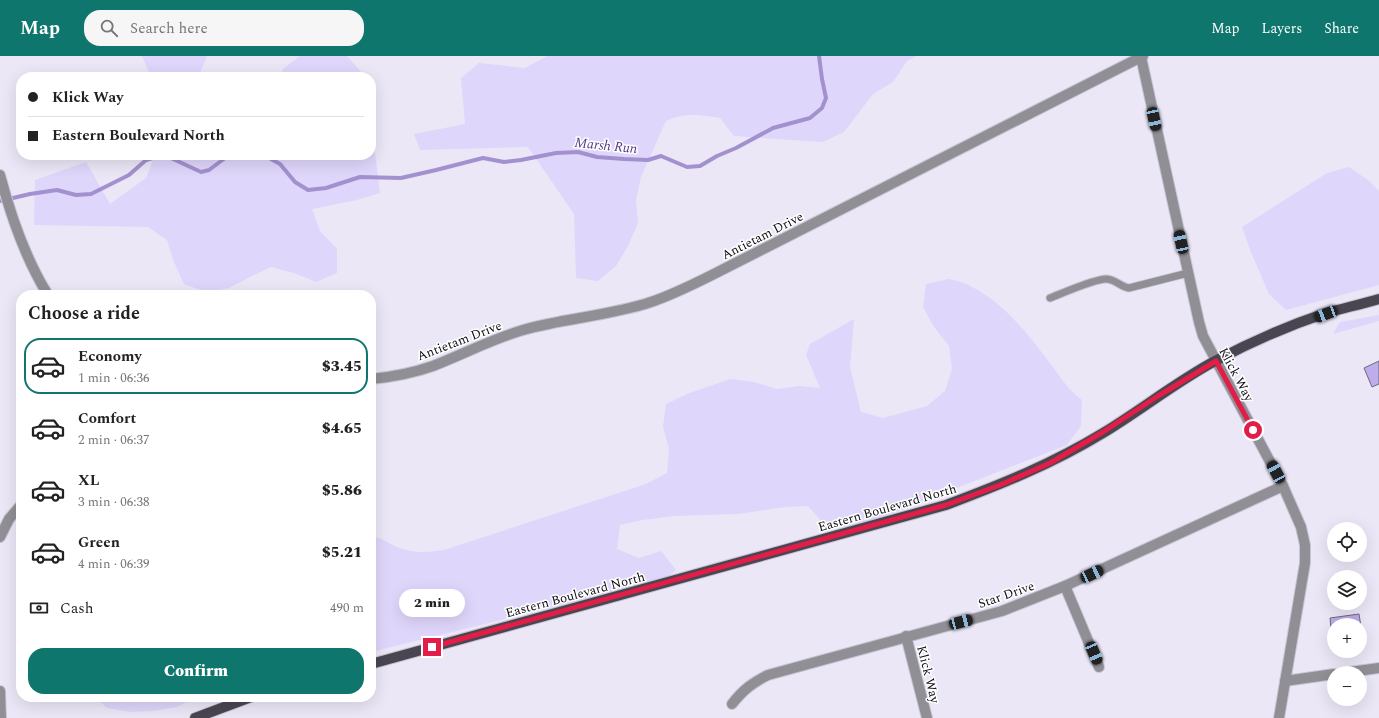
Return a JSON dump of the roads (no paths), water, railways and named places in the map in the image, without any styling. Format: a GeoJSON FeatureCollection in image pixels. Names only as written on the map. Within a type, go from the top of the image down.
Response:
{"type":"FeatureCollection","features":[{"type":"Feature","properties":{"kind":"main road","name":"Eastern Boulevard North"},"geometry":{"type":"LineString","coordinates":[[376,663],[953,503],[1000,485],[1050,463],[1103,432],[1158,396],[1216,361],[1272,334],[1326,314],[1379,299]]}},
{"type":"Feature","properties":{"kind":"main road"},"geometry":{"type":"LineString","coordinates":[[195,718],[238,702]]}},
{"type":"Feature","properties":{"kind":"street","name":"Klick Way"},"geometry":{"type":"LineString","coordinates":[[1142,57],[1203,336],[1283,486],[1301,527],[1305,545],[1305,563],[1279,718]]}},
{"type":"Feature","properties":{"kind":"street","name":"Antietam Drive"},"geometry":{"type":"LineString","coordinates":[[376,378],[405,374],[432,366],[523,330],[555,322],[617,311],[651,302],[712,275],[1142,57]]}},
{"type":"Feature","properties":{"kind":"street"},"geometry":{"type":"LineString","coordinates":[[0,175],[18,235],[30,262],[45,290]]}},
{"type":"Feature","properties":{"kind":"street","name":"Star Drive"},"geometry":{"type":"LineString","coordinates":[[732,704],[742,692],[768,674],[1002,611],[1065,586],[1283,486]]}},
{"type":"Feature","properties":{"kind":"street"},"geometry":{"type":"LineString","coordinates":[[0,537],[9,519],[16,511]]}},
{"type":"Feature","properties":{"kind":"street"},"geometry":{"type":"LineString","coordinates":[[1065,586],[1099,667]]}},
{"type":"Feature","properties":{"kind":"street","name":"Klick Way"},"geometry":{"type":"LineString","coordinates":[[906,636],[927,718]]}},
{"type":"Feature","properties":{"kind":"street"},"geometry":{"type":"LineString","coordinates":[[1367,670],[1379,668]]}},
{"type":"Feature","properties":{"kind":"street"},"geometry":{"type":"LineString","coordinates":[[1285,681],[1327,675]]}},
{"type":"Feature","properties":{"kind":"street"},"geometry":{"type":"LineString","coordinates":[[0,690],[1,718]]}},
{"type":"Feature","properties":{"kind":"lane"},"geometry":{"type":"LineString","coordinates":[[1050,298],[1098,280],[1114,280],[1125,288],[1129,288],[1188,273]]}},
{"type":"Feature","properties":{"kind":"waterway","name":"Marsh Run"},"geometry":{"type":"LineString","coordinates":[[273,160],[280,164],[295,182],[308,190],[326,188],[360,177],[401,178],[483,158],[504,162],[556,153],[578,152],[597,157],[648,160],[661,156],[687,167],[700,166],[773,128],[810,118],[822,108],[826,98],[819,56]]}},
{"type":"Feature","properties":{"kind":"waterway","name":"Marsh Run"},"geometry":{"type":"LineString","coordinates":[[0,201],[57,190],[76,195],[91,194],[129,175],[146,160]]}},
{"type":"Feature","properties":{"kind":"waterway","name":"Marsh Run"},"geometry":{"type":"LineString","coordinates":[[175,160],[201,172],[209,170],[222,160]]}}]}
